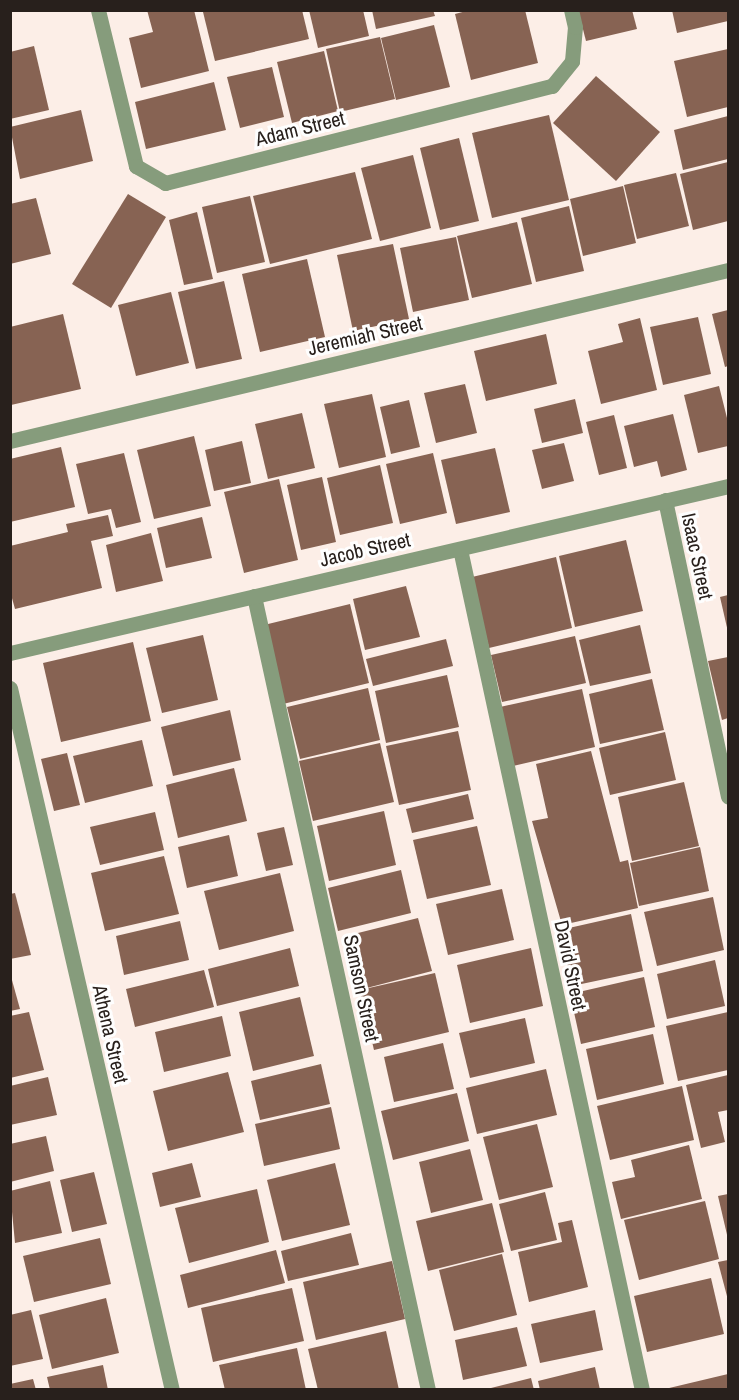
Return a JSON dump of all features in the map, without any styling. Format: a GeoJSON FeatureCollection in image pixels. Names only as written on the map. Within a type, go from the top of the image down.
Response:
{"type":"FeatureCollection","features":[{"type":"Feature","properties":{"kind":"street","name":"Adam Street"},"geometry":{"type":"LineString","coordinates":[[98,10],[136,166],[165,183],[552,86],[572,61],[575,27],[571,10]]}},
{"type":"Feature","properties":{"kind":"street","name":"Jeremiah Street"},"geometry":{"type":"LineString","coordinates":[[10,441],[729,270]]}},
{"type":"Feature","properties":{"kind":"street","name":"Jacob Street"},"geometry":{"type":"LineString","coordinates":[[10,652],[729,486]]}},
{"type":"Feature","properties":{"kind":"street","name":"Isaac Street"},"geometry":{"type":"LineString","coordinates":[[665,500],[729,796]]}},
{"type":"Feature","properties":{"kind":"street","name":"David Street"},"geometry":{"type":"LineString","coordinates":[[460,549],[642,1389]]}},
{"type":"Feature","properties":{"kind":"street","name":"Samson Street"},"geometry":{"type":"LineString","coordinates":[[254,596],[428,1389]]}},
{"type":"Feature","properties":{"kind":"street","name":"Athena Street"},"geometry":{"type":"LineString","coordinates":[[10,688],[172,1389]]}},
{"type":"Feature","properties":{"kind":"building"},"geometry":{"type":"Polygon","coordinates":[[[147,10],[194,10],[209,71],[141,88],[129,38],[153,32],[147,10]]]}},
{"type":"Feature","properties":{"kind":"building"},"geometry":{"type":"Polygon","coordinates":[[[211,10],[302,10],[309,39],[215,61],[203,12],[211,10]]]}},
{"type":"Feature","properties":{"kind":"building"},"geometry":{"type":"Polygon","coordinates":[[[309,10],[363,10],[369,36],[318,48],[309,10]]]}},
{"type":"Feature","properties":{"kind":"building"},"geometry":{"type":"Polygon","coordinates":[[[372,10],[433,10],[435,16],[376,29],[372,10]]]}},
{"type":"Feature","properties":{"kind":"building"},"geometry":{"type":"Polygon","coordinates":[[[470,10],[525,10],[538,63],[471,80],[455,14],[470,10]]]}},
{"type":"Feature","properties":{"kind":"building"},"geometry":{"type":"Polygon","coordinates":[[[578,10],[632,10],[637,29],[586,41],[578,10]]]}},
{"type":"Feature","properties":{"kind":"building"},"geometry":{"type":"Polygon","coordinates":[[[672,10],[728,10],[728,21],[677,33],[672,10]]]}},
{"type":"Feature","properties":{"kind":"building"},"geometry":{"type":"Polygon","coordinates":[[[434,25],[450,87],[396,100],[381,38],[434,25]]]}},
{"type":"Feature","properties":{"kind":"building"},"geometry":{"type":"Polygon","coordinates":[[[380,37],[395,99],[340,112],[326,49],[380,37]]]}},
{"type":"Feature","properties":{"kind":"building"},"geometry":{"type":"Polygon","coordinates":[[[34,46],[49,110],[10,119],[10,52],[34,46]]]}},
{"type":"Feature","properties":{"kind":"building"},"geometry":{"type":"Polygon","coordinates":[[[728,49],[728,107],[687,117],[674,61],[728,49]]]}},
{"type":"Feature","properties":{"kind":"building"},"geometry":{"type":"Polygon","coordinates":[[[324,51],[338,111],[292,123],[277,62],[324,51]]]}},
{"type":"Feature","properties":{"kind":"building"},"geometry":{"type":"Polygon","coordinates":[[[272,67],[284,117],[240,128],[227,77],[272,67]]]}},
{"type":"Feature","properties":{"kind":"building"},"geometry":{"type":"Polygon","coordinates":[[[596,76],[660,132],[616,181],[553,123],[596,76]]]}},
{"type":"Feature","properties":{"kind":"building"},"geometry":{"type":"Polygon","coordinates":[[[214,82],[226,130],[146,149],[135,102],[214,82]]]}},
{"type":"Feature","properties":{"kind":"building"},"geometry":{"type":"Polygon","coordinates":[[[81,110],[93,161],[20,179],[10,127],[81,110]]]}},
{"type":"Feature","properties":{"kind":"building"},"geometry":{"type":"Polygon","coordinates":[[[549,115],[569,200],[492,218],[472,133],[549,115]]]}},
{"type":"Feature","properties":{"kind":"building"},"geometry":{"type":"Polygon","coordinates":[[[728,116],[728,159],[683,170],[674,130],[728,116]]]}},
{"type":"Feature","properties":{"kind":"building"},"geometry":{"type":"Polygon","coordinates":[[[459,138],[479,221],[440,230],[420,148],[459,138]]]}},
{"type":"Feature","properties":{"kind":"building"},"geometry":{"type":"Polygon","coordinates":[[[413,155],[431,228],[380,241],[361,168],[413,155]]]}},
{"type":"Feature","properties":{"kind":"building"},"geometry":{"type":"Polygon","coordinates":[[[728,162],[728,221],[693,230],[680,174],[728,162]]]}},
{"type":"Feature","properties":{"kind":"building"},"geometry":{"type":"Polygon","coordinates":[[[355,172],[372,239],[270,264],[253,196],[355,172]]]}},
{"type":"Feature","properties":{"kind":"building"},"geometry":{"type":"Polygon","coordinates":[[[676,173],[689,226],[637,239],[624,185],[676,173]]]}},
{"type":"Feature","properties":{"kind":"building"},"geometry":{"type":"Polygon","coordinates":[[[623,186],[636,243],[583,256],[570,199],[623,186]]]}},
{"type":"Feature","properties":{"kind":"building"},"geometry":{"type":"Polygon","coordinates":[[[128,194],[166,217],[111,308],[72,284],[128,194]]]}},
{"type":"Feature","properties":{"kind":"building"},"geometry":{"type":"Polygon","coordinates":[[[250,196],[265,262],[217,273],[202,207],[250,196]]]}},
{"type":"Feature","properties":{"kind":"building"},"geometry":{"type":"Polygon","coordinates":[[[36,198],[51,254],[10,264],[10,204],[36,198]]]}},
{"type":"Feature","properties":{"kind":"building"},"geometry":{"type":"Polygon","coordinates":[[[569,206],[584,271],[536,282],[521,218],[569,206]]]}},
{"type":"Feature","properties":{"kind":"building"},"geometry":{"type":"Polygon","coordinates":[[[197,212],[213,279],[184,285],[169,220],[197,212]]]}},
{"type":"Feature","properties":{"kind":"building"},"geometry":{"type":"Polygon","coordinates":[[[517,222],[532,284],[472,298],[457,236],[517,222]]]}},
{"type":"Feature","properties":{"kind":"building"},"geometry":{"type":"Polygon","coordinates":[[[456,237],[469,300],[413,312],[400,248],[456,237]]]}},
{"type":"Feature","properties":{"kind":"building"},"geometry":{"type":"Polygon","coordinates":[[[393,244],[409,319],[353,331],[337,255],[393,244]]]}},
{"type":"Feature","properties":{"kind":"building"},"geometry":{"type":"Polygon","coordinates":[[[307,259],[325,337],[260,352],[242,274],[307,259]]]}},
{"type":"Feature","properties":{"kind":"building"},"geometry":{"type":"Polygon","coordinates":[[[224,281],[242,359],[196,369],[178,292],[224,281]]]}},
{"type":"Feature","properties":{"kind":"building"},"geometry":{"type":"Polygon","coordinates":[[[171,292],[189,363],[136,376],[118,305],[171,292]]]}},
{"type":"Feature","properties":{"kind":"building"},"geometry":{"type":"Polygon","coordinates":[[[728,310],[728,366],[725,367],[712,314],[728,310]]]}},
{"type":"Feature","properties":{"kind":"building"},"geometry":{"type":"Polygon","coordinates":[[[63,314],[81,389],[11,405],[10,327],[63,314]]]}},
{"type":"Feature","properties":{"kind":"building"},"geometry":{"type":"Polygon","coordinates":[[[698,317],[711,374],[663,385],[650,327],[698,317]]]}},
{"type":"Feature","properties":{"kind":"building"},"geometry":{"type":"Polygon","coordinates":[[[640,318],[657,390],[601,404],[588,351],[623,342],[618,324],[640,318]]]}},
{"type":"Feature","properties":{"kind":"building"},"geometry":{"type":"Polygon","coordinates":[[[546,334],[557,384],[486,401],[474,351],[546,334]]]}},
{"type":"Feature","properties":{"kind":"building"},"geometry":{"type":"Polygon","coordinates":[[[465,384],[477,433],[436,443],[424,393],[465,384]]]}},
{"type":"Feature","properties":{"kind":"building"},"geometry":{"type":"Polygon","coordinates":[[[719,386],[728,422],[728,446],[698,453],[684,395],[719,386]]]}},
{"type":"Feature","properties":{"kind":"building"},"geometry":{"type":"Polygon","coordinates":[[[372,394],[386,457],[339,468],[324,404],[372,394]]]}},
{"type":"Feature","properties":{"kind":"building"},"geometry":{"type":"Polygon","coordinates":[[[575,399],[583,433],[542,443],[534,409],[575,399]]]}},
{"type":"Feature","properties":{"kind":"building"},"geometry":{"type":"Polygon","coordinates":[[[409,400],[420,447],[391,454],[380,407],[409,400]]]}},
{"type":"Feature","properties":{"kind":"building"},"geometry":{"type":"Polygon","coordinates":[[[302,413],[315,468],[268,479],[255,424],[302,413]]]}},
{"type":"Feature","properties":{"kind":"building"},"geometry":{"type":"Polygon","coordinates":[[[673,414],[687,470],[661,477],[657,461],[634,467],[624,426],[673,414]]]}},
{"type":"Feature","properties":{"kind":"building"},"geometry":{"type":"Polygon","coordinates":[[[614,415],[627,468],[599,475],[586,422],[614,415]]]}},
{"type":"Feature","properties":{"kind":"building"},"geometry":{"type":"Polygon","coordinates":[[[194,436],[211,506],[154,519],[137,450],[194,436]]]}},
{"type":"Feature","properties":{"kind":"building"},"geometry":{"type":"Polygon","coordinates":[[[242,441],[251,483],[214,491],[205,450],[242,441]]]}},
{"type":"Feature","properties":{"kind":"building"},"geometry":{"type":"Polygon","coordinates":[[[564,443],[574,481],[542,489],[532,450],[564,443]]]}},
{"type":"Feature","properties":{"kind":"building"},"geometry":{"type":"Polygon","coordinates":[[[61,447],[75,507],[10,522],[10,459],[61,447]]]}},
{"type":"Feature","properties":{"kind":"building"},"geometry":{"type":"Polygon","coordinates":[[[495,448],[510,512],[456,524],[441,460],[495,448]]]}},
{"type":"Feature","properties":{"kind":"building"},"geometry":{"type":"Polygon","coordinates":[[[124,453],[141,522],[116,528],[111,509],[88,514],[76,464],[124,453]]]}},
{"type":"Feature","properties":{"kind":"building"},"geometry":{"type":"Polygon","coordinates":[[[433,453],[447,513],[400,524],[386,464],[433,453]]]}},
{"type":"Feature","properties":{"kind":"building"},"geometry":{"type":"Polygon","coordinates":[[[380,465],[393,523],[340,535],[327,478],[380,465]]]}},
{"type":"Feature","properties":{"kind":"building"},"geometry":{"type":"Polygon","coordinates":[[[322,477],[336,542],[301,550],[287,485],[322,477]]]}},
{"type":"Feature","properties":{"kind":"building"},"geometry":{"type":"Polygon","coordinates":[[[279,479],[298,560],[244,573],[224,492],[279,479]]]}},
{"type":"Feature","properties":{"kind":"building"},"geometry":{"type":"Polygon","coordinates":[[[108,515],[113,536],[91,541],[102,588],[15,609],[10,591],[10,546],[68,532],[66,524],[108,515]]]}},
{"type":"Feature","properties":{"kind":"building"},"geometry":{"type":"Polygon","coordinates":[[[202,517],[212,558],[166,568],[157,528],[202,517]]]}},
{"type":"Feature","properties":{"kind":"building"},"geometry":{"type":"Polygon","coordinates":[[[151,533],[163,581],[116,592],[106,545],[151,533]]]}},
{"type":"Feature","properties":{"kind":"building"},"geometry":{"type":"Polygon","coordinates":[[[626,540],[643,611],[575,627],[559,556],[626,540]]]}},
{"type":"Feature","properties":{"kind":"building"},"geometry":{"type":"Polygon","coordinates":[[[556,557],[572,628],[489,648],[472,577],[556,557]]]}},
{"type":"Feature","properties":{"kind":"building"},"geometry":{"type":"Polygon","coordinates":[[[406,586],[420,637],[365,650],[353,599],[406,586]]]}},
{"type":"Feature","properties":{"kind":"building"},"geometry":{"type":"Polygon","coordinates":[[[728,595],[728,632],[720,597],[728,595]]]}},
{"type":"Feature","properties":{"kind":"building"},"geometry":{"type":"Polygon","coordinates":[[[350,604],[369,683],[283,704],[264,625],[350,604]]]}},
{"type":"Feature","properties":{"kind":"building"},"geometry":{"type":"Polygon","coordinates":[[[640,625],[651,673],[590,686],[579,640],[640,625]]]}},
{"type":"Feature","properties":{"kind":"building"},"geometry":{"type":"Polygon","coordinates":[[[203,635],[218,700],[162,713],[146,648],[203,635]]]}},
{"type":"Feature","properties":{"kind":"building"},"geometry":{"type":"Polygon","coordinates":[[[575,636],[586,683],[502,702],[491,655],[575,636]]]}},
{"type":"Feature","properties":{"kind":"building"},"geometry":{"type":"Polygon","coordinates":[[[446,639],[453,666],[373,686],[366,659],[446,639]]]}},
{"type":"Feature","properties":{"kind":"building"},"geometry":{"type":"Polygon","coordinates":[[[133,642],[151,721],[61,742],[43,663],[133,642]]]}},
{"type":"Feature","properties":{"kind":"building"},"geometry":{"type":"Polygon","coordinates":[[[728,657],[728,718],[722,720],[708,661],[728,657]]]}},
{"type":"Feature","properties":{"kind":"building"},"geometry":{"type":"Polygon","coordinates":[[[447,675],[459,727],[386,743],[375,691],[447,675]]]}},
{"type":"Feature","properties":{"kind":"building"},"geometry":{"type":"Polygon","coordinates":[[[652,679],[664,730],[600,744],[589,694],[652,679]]]}},
{"type":"Feature","properties":{"kind":"building"},"geometry":{"type":"Polygon","coordinates":[[[368,688],[380,740],[300,759],[287,707],[368,688]]]}},
{"type":"Feature","properties":{"kind":"building"},"geometry":{"type":"Polygon","coordinates":[[[582,689],[595,747],[513,766],[500,707],[582,689]]]}},
{"type":"Feature","properties":{"kind":"building"},"geometry":{"type":"Polygon","coordinates":[[[230,710],[241,760],[173,776],[161,727],[230,710]]]}},
{"type":"Feature","properties":{"kind":"building"},"geometry":{"type":"Polygon","coordinates":[[[458,731],[471,790],[399,805],[386,746],[458,731]]]}},
{"type":"Feature","properties":{"kind":"building"},"geometry":{"type":"Polygon","coordinates":[[[665,732],[676,780],[610,795],[599,748],[665,732]]]}},
{"type":"Feature","properties":{"kind":"building"},"geometry":{"type":"Polygon","coordinates":[[[142,740],[153,786],[85,803],[73,756],[142,740]]]}},
{"type":"Feature","properties":{"kind":"building"},"geometry":{"type":"Polygon","coordinates":[[[380,743],[394,802],[313,821],[299,761],[380,743]]]}},
{"type":"Feature","properties":{"kind":"building"},"geometry":{"type":"Polygon","coordinates":[[[591,751],[620,862],[628,860],[638,908],[562,925],[532,821],[548,818],[536,764],[591,751]]]}},
{"type":"Feature","properties":{"kind":"building"},"geometry":{"type":"Polygon","coordinates":[[[67,753],[80,805],[54,811],[41,759],[67,753]]]}},
{"type":"Feature","properties":{"kind":"building"},"geometry":{"type":"Polygon","coordinates":[[[234,768],[247,821],[178,838],[166,785],[234,768]]]}},
{"type":"Feature","properties":{"kind":"building"},"geometry":{"type":"Polygon","coordinates":[[[684,782],[699,846],[632,861],[618,797],[684,782]]]}},
{"type":"Feature","properties":{"kind":"building"},"geometry":{"type":"Polygon","coordinates":[[[468,794],[474,819],[412,833],[406,809],[468,794]]]}},
{"type":"Feature","properties":{"kind":"building"},"geometry":{"type":"Polygon","coordinates":[[[384,811],[396,865],[329,881],[317,826],[384,811]]]}},
{"type":"Feature","properties":{"kind":"building"},"geometry":{"type":"Polygon","coordinates":[[[155,812],[164,850],[100,865],[90,827],[155,812]]]}},
{"type":"Feature","properties":{"kind":"building"},"geometry":{"type":"Polygon","coordinates":[[[477,826],[491,885],[427,899],[413,840],[477,826]]]}},
{"type":"Feature","properties":{"kind":"building"},"geometry":{"type":"Polygon","coordinates":[[[284,827],[293,865],[266,871],[257,833],[284,827]]]}},
{"type":"Feature","properties":{"kind":"building"},"geometry":{"type":"Polygon","coordinates":[[[229,835],[238,876],[187,888],[178,847],[229,835]]]}},
{"type":"Feature","properties":{"kind":"building"},"geometry":{"type":"Polygon","coordinates":[[[700,847],[709,891],[639,906],[630,863],[700,847]]]}},
{"type":"Feature","properties":{"kind":"building"},"geometry":{"type":"Polygon","coordinates":[[[164,856],[179,914],[105,931],[91,873],[164,856]]]}},
{"type":"Feature","properties":{"kind":"building"},"geometry":{"type":"Polygon","coordinates":[[[401,870],[411,913],[338,931],[328,888],[401,870]]]}},
{"type":"Feature","properties":{"kind":"building"},"geometry":{"type":"Polygon","coordinates":[[[280,873],[294,931],[219,950],[204,891],[280,873]]]}},
{"type":"Feature","properties":{"kind":"building"},"geometry":{"type":"Polygon","coordinates":[[[502,889],[514,940],[448,955],[436,904],[502,889]]]}},
{"type":"Feature","properties":{"kind":"building"},"geometry":{"type":"Polygon","coordinates":[[[15,893],[31,955],[10,959],[10,894],[15,893]]]}},
{"type":"Feature","properties":{"kind":"building"},"geometry":{"type":"Polygon","coordinates":[[[713,897],[724,950],[657,966],[644,912],[713,897]]]}},
{"type":"Feature","properties":{"kind":"building"},"geometry":{"type":"Polygon","coordinates":[[[631,914],[643,971],[572,986],[560,930],[631,914]]]}},
{"type":"Feature","properties":{"kind":"building"},"geometry":{"type":"Polygon","coordinates":[[[418,918],[432,971],[359,990],[346,936],[418,918]]]}},
{"type":"Feature","properties":{"kind":"building"},"geometry":{"type":"Polygon","coordinates":[[[180,921],[189,960],[124,975],[116,936],[180,921]]]}},
{"type":"Feature","properties":{"kind":"building"},"geometry":{"type":"Polygon","coordinates":[[[290,948],[299,986],[217,1006],[208,969],[290,948]]]}},
{"type":"Feature","properties":{"kind":"building"},"geometry":{"type":"Polygon","coordinates":[[[531,948],[543,1006],[470,1023],[457,965],[531,948]]]}},
{"type":"Feature","properties":{"kind":"building"},"geometry":{"type":"Polygon","coordinates":[[[715,960],[725,1006],[667,1019],[657,974],[715,960]]]}},
{"type":"Feature","properties":{"kind":"building"},"geometry":{"type":"Polygon","coordinates":[[[204,970],[214,1007],[135,1027],[126,989],[204,970]]]}},
{"type":"Feature","properties":{"kind":"building"},"geometry":{"type":"Polygon","coordinates":[[[10,973],[20,1009],[10,1011],[10,973]]]}},
{"type":"Feature","properties":{"kind":"building"},"geometry":{"type":"Polygon","coordinates":[[[435,973],[449,1032],[374,1050],[360,990],[435,973]]]}},
{"type":"Feature","properties":{"kind":"building"},"geometry":{"type":"Polygon","coordinates":[[[644,977],[655,1027],[581,1044],[570,994],[644,977]]]}},
{"type":"Feature","properties":{"kind":"building"},"geometry":{"type":"Polygon","coordinates":[[[300,997],[314,1056],[253,1071],[239,1012],[300,997]]]}},
{"type":"Feature","properties":{"kind":"building"},"geometry":{"type":"Polygon","coordinates":[[[29,1012],[44,1070],[10,1078],[10,1016],[29,1012]]]}},
{"type":"Feature","properties":{"kind":"building"},"geometry":{"type":"Polygon","coordinates":[[[728,1012],[728,1070],[678,1081],[666,1026],[728,1012]]]}},
{"type":"Feature","properties":{"kind":"building"},"geometry":{"type":"Polygon","coordinates":[[[222,1016],[231,1056],[164,1072],[155,1032],[222,1016]]]}},
{"type":"Feature","properties":{"kind":"building"},"geometry":{"type":"Polygon","coordinates":[[[525,1018],[535,1063],[470,1078],[459,1033],[525,1018]]]}},
{"type":"Feature","properties":{"kind":"building"},"geometry":{"type":"Polygon","coordinates":[[[653,1034],[664,1084],[597,1100],[586,1049],[653,1034]]]}},
{"type":"Feature","properties":{"kind":"building"},"geometry":{"type":"Polygon","coordinates":[[[443,1043],[454,1089],[394,1102],[384,1057],[443,1043]]]}},
{"type":"Feature","properties":{"kind":"building"},"geometry":{"type":"Polygon","coordinates":[[[321,1064],[330,1104],[260,1120],[251,1081],[321,1064]]]}},
{"type":"Feature","properties":{"kind":"building"},"geometry":{"type":"Polygon","coordinates":[[[546,1069],[557,1115],[477,1134],[466,1088],[546,1069]]]}},
{"type":"Feature","properties":{"kind":"building"},"geometry":{"type":"Polygon","coordinates":[[[228,1072],[244,1132],[168,1151],[153,1091],[228,1072]]]}},
{"type":"Feature","properties":{"kind":"building"},"geometry":{"type":"Polygon","coordinates":[[[728,1075],[728,1110],[718,1112],[725,1142],[701,1148],[686,1085],[728,1075]]]}},
{"type":"Feature","properties":{"kind":"building"},"geometry":{"type":"Polygon","coordinates":[[[48,1077],[57,1115],[10,1125],[10,1086],[48,1077]]]}},
{"type":"Feature","properties":{"kind":"building"},"geometry":{"type":"Polygon","coordinates":[[[682,1086],[694,1140],[610,1160],[597,1106],[682,1086]]]}},
{"type":"Feature","properties":{"kind":"building"},"geometry":{"type":"Polygon","coordinates":[[[457,1093],[469,1141],[393,1160],[381,1111],[457,1093]]]}},
{"type":"Feature","properties":{"kind":"building"},"geometry":{"type":"Polygon","coordinates":[[[331,1107],[340,1149],[264,1166],[255,1124],[331,1107]]]}},
{"type":"Feature","properties":{"kind":"building"},"geometry":{"type":"Polygon","coordinates":[[[537,1124],[553,1187],[499,1200],[483,1137],[537,1124]]]}},
{"type":"Feature","properties":{"kind":"building"},"geometry":{"type":"Polygon","coordinates":[[[46,1136],[54,1171],[10,1182],[10,1144],[46,1136]]]}},
{"type":"Feature","properties":{"kind":"building"},"geometry":{"type":"Polygon","coordinates":[[[689,1145],[702,1199],[621,1219],[612,1182],[635,1177],[631,1160],[689,1145]]]}},
{"type":"Feature","properties":{"kind":"building"},"geometry":{"type":"Polygon","coordinates":[[[470,1149],[483,1200],[431,1213],[419,1162],[470,1149]]]}},
{"type":"Feature","properties":{"kind":"building"},"geometry":{"type":"Polygon","coordinates":[[[192,1163],[201,1197],[160,1207],[152,1173],[192,1163]]]}},
{"type":"Feature","properties":{"kind":"building"},"geometry":{"type":"Polygon","coordinates":[[[335,1163],[350,1225],[282,1241],[267,1180],[335,1163]]]}},
{"type":"Feature","properties":{"kind":"building"},"geometry":{"type":"Polygon","coordinates":[[[94,1172],[107,1224],[72,1232],[60,1180],[94,1172]]]}},
{"type":"Feature","properties":{"kind":"building"},"geometry":{"type":"Polygon","coordinates":[[[50,1181],[62,1233],[15,1243],[10,1191],[50,1181]]]}},
{"type":"Feature","properties":{"kind":"building"},"geometry":{"type":"Polygon","coordinates":[[[257,1189],[269,1242],[189,1263],[175,1208],[257,1189]]]}},
{"type":"Feature","properties":{"kind":"building"},"geometry":{"type":"Polygon","coordinates":[[[545,1192],[557,1240],[511,1251],[499,1204],[545,1192]]]}},
{"type":"Feature","properties":{"kind":"building"},"geometry":{"type":"Polygon","coordinates":[[[728,1194],[728,1239],[718,1196],[728,1194]]]}},
{"type":"Feature","properties":{"kind":"building"},"geometry":{"type":"Polygon","coordinates":[[[705,1201],[719,1259],[639,1280],[624,1220],[705,1201]]]}},
{"type":"Feature","properties":{"kind":"building"},"geometry":{"type":"Polygon","coordinates":[[[492,1203],[504,1252],[428,1271],[416,1221],[492,1203]]]}},
{"type":"Feature","properties":{"kind":"building"},"geometry":{"type":"Polygon","coordinates":[[[572,1220],[588,1287],[529,1302],[518,1252],[562,1242],[558,1223],[572,1220]]]}},
{"type":"Feature","properties":{"kind":"building"},"geometry":{"type":"Polygon","coordinates":[[[351,1233],[359,1265],[288,1281],[281,1251],[351,1233]]]}},
{"type":"Feature","properties":{"kind":"building"},"geometry":{"type":"Polygon","coordinates":[[[100,1238],[111,1284],[34,1302],[23,1256],[100,1238]]]}},
{"type":"Feature","properties":{"kind":"building"},"geometry":{"type":"Polygon","coordinates":[[[276,1250],[285,1283],[188,1308],[180,1275],[276,1250]]]}},
{"type":"Feature","properties":{"kind":"building"},"geometry":{"type":"Polygon","coordinates":[[[502,1254],[517,1315],[454,1331],[439,1270],[502,1254]]]}},
{"type":"Feature","properties":{"kind":"building"},"geometry":{"type":"Polygon","coordinates":[[[728,1260],[728,1300],[718,1262],[728,1260]]]}},
{"type":"Feature","properties":{"kind":"building"},"geometry":{"type":"Polygon","coordinates":[[[392,1261],[405,1319],[316,1340],[303,1282],[392,1261]]]}},
{"type":"Feature","properties":{"kind":"building"},"geometry":{"type":"Polygon","coordinates":[[[711,1278],[724,1334],[647,1352],[634,1296],[711,1278]]]}},
{"type":"Feature","properties":{"kind":"building"},"geometry":{"type":"Polygon","coordinates":[[[292,1288],[304,1341],[213,1362],[201,1308],[292,1288]]]}},
{"type":"Feature","properties":{"kind":"building"},"geometry":{"type":"Polygon","coordinates":[[[106,1298],[119,1353],[52,1369],[39,1315],[106,1298]]]}},
{"type":"Feature","properties":{"kind":"building"},"geometry":{"type":"Polygon","coordinates":[[[31,1310],[43,1359],[10,1366],[10,1315],[31,1310]]]}},
{"type":"Feature","properties":{"kind":"building"},"geometry":{"type":"Polygon","coordinates":[[[595,1310],[603,1350],[540,1363],[531,1324],[595,1310]]]}},
{"type":"Feature","properties":{"kind":"building"},"geometry":{"type":"Polygon","coordinates":[[[517,1327],[527,1366],[463,1380],[455,1340],[517,1327]]]}},
{"type":"Feature","properties":{"kind":"building"},"geometry":{"type":"Polygon","coordinates":[[[386,1331],[399,1390],[318,1390],[308,1349],[386,1331]]]}},
{"type":"Feature","properties":{"kind":"building"},"geometry":{"type":"Polygon","coordinates":[[[297,1348],[306,1390],[225,1390],[219,1365],[297,1348]]]}},
{"type":"Feature","properties":{"kind":"building"},"geometry":{"type":"Polygon","coordinates":[[[103,1365],[108,1390],[50,1390],[47,1377],[103,1365]]]}},
{"type":"Feature","properties":{"kind":"building"},"geometry":{"type":"Polygon","coordinates":[[[595,1367],[600,1390],[540,1390],[538,1381],[595,1367]]]}},
{"type":"Feature","properties":{"kind":"building"},"geometry":{"type":"Polygon","coordinates":[[[728,1374],[728,1390],[665,1389],[728,1374]]]}},
{"type":"Feature","properties":{"kind":"building"},"geometry":{"type":"Polygon","coordinates":[[[531,1378],[534,1390],[487,1390],[487,1389],[531,1378]]]}},
{"type":"Feature","properties":{"kind":"building"},"geometry":{"type":"Polygon","coordinates":[[[33,1379],[36,1390],[10,1390],[10,1384],[33,1379]]]}}]}
